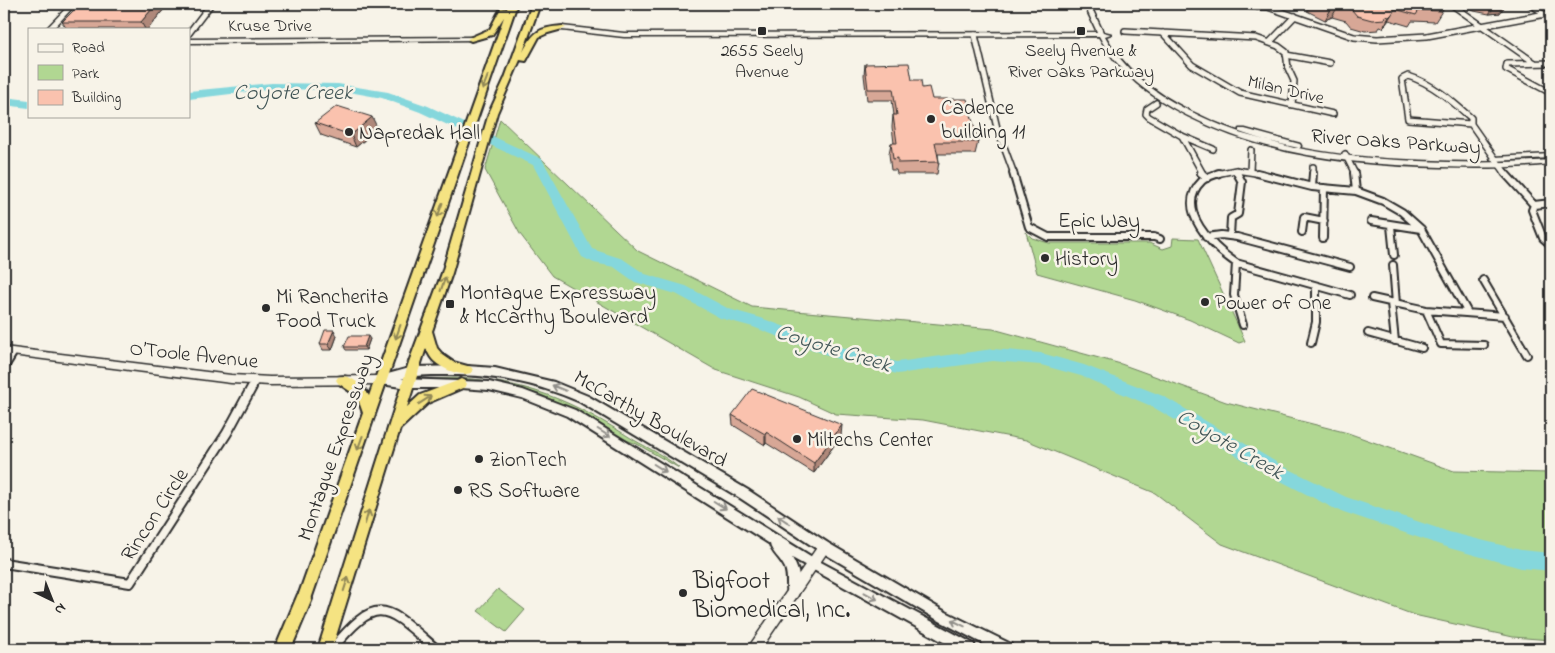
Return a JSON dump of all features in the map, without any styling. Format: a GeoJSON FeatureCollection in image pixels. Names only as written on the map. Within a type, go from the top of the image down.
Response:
{"type":"FeatureCollection","features":[{"type":"Feature","properties":{"kind":"highway"},"geometry":{"type":"LineString","coordinates":[[471,39],[491,34],[496,29],[503,11],[509,4]]}},
{"type":"Feature","properties":{"kind":"highway","name":"Montague Expressway"},"geometry":{"type":"LineString","coordinates":[[288,649],[513,4]]}},
{"type":"Feature","properties":{"kind":"highway"},"geometry":{"type":"LineString","coordinates":[[535,6],[539,23],[562,28]]}},
{"type":"Feature","properties":{"kind":"highway"},"geometry":{"type":"LineString","coordinates":[[325,649],[412,371],[447,273],[493,112],[509,78],[535,6]]}},
{"type":"Feature","properties":{"kind":"highway"},"geometry":{"type":"LineString","coordinates":[[509,78],[518,68],[536,34],[545,30],[562,28]]}},
{"type":"Feature","properties":{"kind":"highway"},"geometry":{"type":"LineString","coordinates":[[471,39],[488,45],[496,57]]}},
{"type":"Feature","properties":{"kind":"highway"},"geometry":{"type":"LineString","coordinates":[[426,329],[430,346],[436,358],[449,366],[467,370]]}},
{"type":"Feature","properties":{"kind":"highway"},"geometry":{"type":"LineString","coordinates":[[342,380],[358,387],[367,399],[370,416]]}},
{"type":"Feature","properties":{"kind":"highway"},"geometry":{"type":"LineString","coordinates":[[395,426],[424,399],[461,384]]}},
{"type":"Feature","properties":{"kind":"highway"},"geometry":{"type":"LineString","coordinates":[[283,649],[304,599]]}},
{"type":"Feature","properties":{"kind":"main road","name":"McCarthy Boulevard"},"geometry":{"type":"LineString","coordinates":[[381,380],[412,371],[467,370],[495,372],[532,379],[584,399],[744,494],[824,547],[932,610],[1006,649]]}},
{"type":"Feature","properties":{"kind":"main road","name":"McCarthy Boulevard"},"geometry":{"type":"LineString","coordinates":[[381,380],[408,384],[489,386],[523,394],[571,413],[813,564],[969,649]]}},
{"type":"Feature","properties":{"kind":"main road"},"geometry":{"type":"LineString","coordinates":[[766,535],[782,552],[792,569],[795,583],[793,593]]}},
{"type":"Feature","properties":{"kind":"street"},"geometry":{"type":"LineString","coordinates":[[51,28],[73,4]]}},
{"type":"Feature","properties":{"kind":"street"},"geometry":{"type":"LineString","coordinates":[[190,32],[211,4]]}},
{"type":"Feature","properties":{"kind":"street","name":"River Oaks Parkway"},"geometry":{"type":"LineString","coordinates":[[1088,4],[1114,56],[1133,76],[1157,95],[1188,114],[1222,130],[1264,145],[1306,154],[1347,157],[1551,162]]}},
{"type":"Feature","properties":{"kind":"street","name":"River Oaks Parkway"},"geometry":{"type":"LineString","coordinates":[[1094,4],[1104,34]]}},
{"type":"Feature","properties":{"kind":"street"},"geometry":{"type":"LineString","coordinates":[[1204,4],[1268,7],[1354,37],[1368,39],[1405,38],[1550,13]]}},
{"type":"Feature","properties":{"kind":"street"},"geometry":{"type":"LineString","coordinates":[[1451,4],[1535,63]]}},
{"type":"Feature","properties":{"kind":"street"},"geometry":{"type":"LineString","coordinates":[[1528,4],[1550,13]]}},
{"type":"Feature","properties":{"kind":"street"},"geometry":{"type":"LineString","coordinates":[[1535,4],[1550,13]]}},
{"type":"Feature","properties":{"kind":"street"},"geometry":{"type":"LineString","coordinates":[[1270,42],[1295,16]]}},
{"type":"Feature","properties":{"kind":"street"},"geometry":{"type":"LineString","coordinates":[[562,28],[624,35],[1104,34]]}},
{"type":"Feature","properties":{"kind":"street"},"geometry":{"type":"LineString","coordinates":[[1125,31],[1256,38],[1270,42],[1283,48],[1286,54],[1288,68],[1294,81],[1292,105]]}},
{"type":"Feature","properties":{"kind":"street","name":"Milan Drive"},"geometry":{"type":"LineString","coordinates":[[1163,33],[1192,65],[1240,93],[1333,114]]}},
{"type":"Feature","properties":{"kind":"street","name":"Epic Way"},"geometry":{"type":"LineString","coordinates":[[974,35],[997,128],[1017,183],[1029,227],[1037,233],[1048,237],[1154,237],[1160,239]]}},
{"type":"Feature","properties":{"kind":"street","name":"Kruse Drive"},"geometry":{"type":"LineString","coordinates":[[190,41],[471,39]]}},
{"type":"Feature","properties":{"kind":"street"},"geometry":{"type":"LineString","coordinates":[[1286,54],[1330,63]]}},
{"type":"Feature","properties":{"kind":"street"},"geometry":{"type":"LineString","coordinates":[[1551,63],[1515,62],[1507,64],[1506,69],[1551,93]]}},
{"type":"Feature","properties":{"kind":"street"},"geometry":{"type":"LineString","coordinates":[[1470,124],[1471,118],[1447,98],[1413,76],[1404,77],[1405,109],[1408,119],[1470,124],[1494,154],[1497,162],[1534,205]]}},
{"type":"Feature","properties":{"kind":"street"},"geometry":{"type":"LineString","coordinates":[[1156,103],[1147,110],[1146,114],[1182,136],[1213,149]]}},
{"type":"Feature","properties":{"kind":"street"},"geometry":{"type":"LineString","coordinates":[[1182,136],[1201,173],[1208,178]]}},
{"type":"Feature","properties":{"kind":"street"},"geometry":{"type":"LineString","coordinates":[[1250,171],[1251,150]]}},
{"type":"Feature","properties":{"kind":"street","name":"River Oaks Parkway"},"geometry":{"type":"LineString","coordinates":[[1497,162],[1551,156]]}},
{"type":"Feature","properties":{"kind":"street"},"geometry":{"type":"LineString","coordinates":[[1347,157],[1355,175],[1356,192]]}},
{"type":"Feature","properties":{"kind":"street"},"geometry":{"type":"LineString","coordinates":[[1312,187],[1313,167]]}},
{"type":"Feature","properties":{"kind":"street"},"geometry":{"type":"LineString","coordinates":[[1230,236],[1231,218],[1238,214],[1242,182],[1236,170]]}},
{"type":"Feature","properties":{"kind":"street"},"geometry":{"type":"LineString","coordinates":[[1350,295],[1236,263],[1206,237],[1195,220],[1192,205],[1197,189],[1208,178],[1219,172],[1250,171],[1312,187],[1356,192],[1397,208],[1421,229],[1468,313]]}},
{"type":"Feature","properties":{"kind":"street"},"geometry":{"type":"LineString","coordinates":[[1323,238],[1324,188]]}},
{"type":"Feature","properties":{"kind":"street"},"geometry":{"type":"LineString","coordinates":[[1534,205],[1551,204]]}},
{"type":"Feature","properties":{"kind":"street"},"geometry":{"type":"LineString","coordinates":[[1534,205],[1532,210],[1540,231],[1543,238],[1551,245]]}},
{"type":"Feature","properties":{"kind":"street"},"geometry":{"type":"LineString","coordinates":[[1302,232],[1304,216],[1324,221]]}},
{"type":"Feature","properties":{"kind":"street"},"geometry":{"type":"LineString","coordinates":[[1372,221],[1392,226],[1421,229]]}},
{"type":"Feature","properties":{"kind":"street"},"geometry":{"type":"LineString","coordinates":[[1392,226],[1394,255]]}},
{"type":"Feature","properties":{"kind":"street"},"geometry":{"type":"LineString","coordinates":[[1206,237],[1230,236],[1350,267]]}},
{"type":"Feature","properties":{"kind":"street"},"geometry":{"type":"LineString","coordinates":[[1236,263],[1232,292],[1234,304],[1243,325]]}},
{"type":"Feature","properties":{"kind":"street"},"geometry":{"type":"LineString","coordinates":[[1394,265],[1395,341]]}},
{"type":"Feature","properties":{"kind":"street"},"geometry":{"type":"LineString","coordinates":[[1483,280],[1528,355]]}},
{"type":"Feature","properties":{"kind":"street"},"geometry":{"type":"LineString","coordinates":[[1310,343],[1316,322],[1316,286]]}},
{"type":"Feature","properties":{"kind":"street"},"geometry":{"type":"LineString","coordinates":[[1372,298],[1426,310],[1505,316]]}},
{"type":"Feature","properties":{"kind":"street"},"geometry":{"type":"LineString","coordinates":[[1426,310],[1441,344],[1484,345]]}},
{"type":"Feature","properties":{"kind":"street"},"geometry":{"type":"LineString","coordinates":[[1368,333],[1422,348]]}},
{"type":"Feature","properties":{"kind":"street","name":"O’Toole Avenue"},"geometry":{"type":"LineString","coordinates":[[4,350],[256,380],[381,380]]}},
{"type":"Feature","properties":{"kind":"street"},"geometry":{"type":"LineString","coordinates":[[4,368],[14,352]]}},
{"type":"Feature","properties":{"kind":"street","name":"Rincon Circle"},"geometry":{"type":"LineString","coordinates":[[4,563],[130,583],[227,433],[256,380]]}},
{"type":"Feature","properties":{"kind":"street"},"geometry":{"type":"LineString","coordinates":[[754,649],[824,547]]}},
{"type":"Feature","properties":{"kind":"street"},"geometry":{"type":"LineString","coordinates":[[332,649],[352,623],[366,612],[380,610],[396,615],[436,649]]}},
{"type":"Feature","properties":{"kind":"green space"},"geometry":{"type":"Polygon","coordinates":[[[500,119],[638,251],[752,307],[993,329],[1121,364],[1226,402],[1348,433],[1454,471],[1551,473],[1551,640],[1513,637],[1414,615],[1222,544],[1155,493],[1026,440],[923,420],[836,414],[799,397],[716,370],[552,276],[520,234],[485,170],[500,119]]]}},
{"type":"Feature","properties":{"kind":"green space"},"geometry":{"type":"Polygon","coordinates":[[[1026,232],[1032,238],[1049,243],[1149,243],[1163,249],[1172,246],[1173,238],[1198,239],[1245,341],[1239,343],[1190,320],[1135,300],[1037,273],[1026,232]]]}},
{"type":"Feature","properties":{"kind":"green space"},"geometry":{"type":"Polygon","coordinates":[[[455,378],[505,383],[570,404],[612,426],[663,456],[679,468],[637,444],[615,436],[572,409],[539,394],[488,382],[423,379],[455,378]]]}},
{"type":"Feature","properties":{"kind":"green space"},"geometry":{"type":"Polygon","coordinates":[[[498,589],[525,610],[506,632],[478,611],[498,589]]]}},
{"type":"Feature","properties":{"kind":"building"},"geometry":{"type":"Polygon","coordinates":[[[80,4],[156,4],[141,22],[62,22],[80,4]]]}},
{"type":"Feature","properties":{"kind":"building"},"geometry":{"type":"Polygon","coordinates":[[[1320,4],[1445,4],[1442,11],[1419,10],[1416,15],[1395,9],[1385,19],[1372,20],[1357,16],[1352,10],[1338,6],[1331,9],[1320,4]]]}},
{"type":"Feature","properties":{"kind":"building","name":"Cadence building 11"},"geometry":{"type":"Polygon","coordinates":[[[909,63],[912,80],[921,80],[922,88],[929,87],[932,99],[967,99],[978,142],[935,142],[939,162],[898,163],[898,158],[893,159],[891,143],[897,143],[893,115],[897,115],[893,89],[868,89],[865,64],[909,63]]]}},
{"type":"Feature","properties":{"kind":"building"},"geometry":{"type":"Polygon","coordinates":[[[337,106],[372,117],[351,135],[315,123],[337,106]]]}},
{"type":"Feature","properties":{"kind":"building"},"geometry":{"type":"Polygon","coordinates":[[[325,330],[334,330],[328,344],[320,344],[325,330]]]}},
{"type":"Feature","properties":{"kind":"building"},"geometry":{"type":"Polygon","coordinates":[[[349,336],[368,336],[364,347],[344,347],[349,336]]]}},
{"type":"Feature","properties":{"kind":"building","name":"Miltechs Center"},"geometry":{"type":"Polygon","coordinates":[[[752,389],[842,425],[814,463],[766,432],[765,434],[732,415],[752,389]]]}},
{"type":"Feature","properties":{"kind":"waterway","name":"Coyote Creek"},"geometry":{"type":"LineString","coordinates":[[190,95],[272,86],[338,87],[384,95],[424,109],[538,162],[587,253],[599,259],[618,263],[640,278],[681,290],[725,314],[756,322],[835,352],[897,368],[993,355],[1041,359],[1084,371],[1157,401],[1277,471],[1341,503],[1449,540],[1521,559],[1551,562]]}},
{"type":"Feature","properties":{"kind":"waterway","name":"Coyote Creek"},"geometry":{"type":"LineString","coordinates":[[4,101],[28,104]]}},
{"type":"Feature","properties":{"kind":"place","name":"2655 Seely Avenue"},"geometry":{"type":"Point","coordinates":[762,31]}},
{"type":"Feature","properties":{"kind":"place","name":"Seely Avenue & River Oaks Parkway"},"geometry":{"type":"Point","coordinates":[1081,31]}},
{"type":"Feature","properties":{"kind":"place","name":"Cadence building 11"},"geometry":{"type":"Point","coordinates":[931,119]}},
{"type":"Feature","properties":{"kind":"place","name":"Napredak Hall"},"geometry":{"type":"Point","coordinates":[349,132]}},
{"type":"Feature","properties":{"kind":"place","name":"History"},"geometry":{"type":"Point","coordinates":[1045,258]}},
{"type":"Feature","properties":{"kind":"place","name":"Power of One"},"geometry":{"type":"Point","coordinates":[1205,302]}},
{"type":"Feature","properties":{"kind":"place","name":"Montague Expressway & McCarthy Boulevard"},"geometry":{"type":"Point","coordinates":[450,304]}},
{"type":"Feature","properties":{"kind":"place","name":"Mi Rancherita Food Truck"},"geometry":{"type":"Point","coordinates":[266,308]}},
{"type":"Feature","properties":{"kind":"place","name":"Miltechs Center"},"geometry":{"type":"Point","coordinates":[797,439]}},
{"type":"Feature","properties":{"kind":"place","name":"ZionTech"},"geometry":{"type":"Point","coordinates":[479,459]}},
{"type":"Feature","properties":{"kind":"place","name":"RS Software"},"geometry":{"type":"Point","coordinates":[458,490]}},
{"type":"Feature","properties":{"kind":"place","name":"Bigfoot Biomedical, Inc."},"geometry":{"type":"Point","coordinates":[683,593]}}]}
